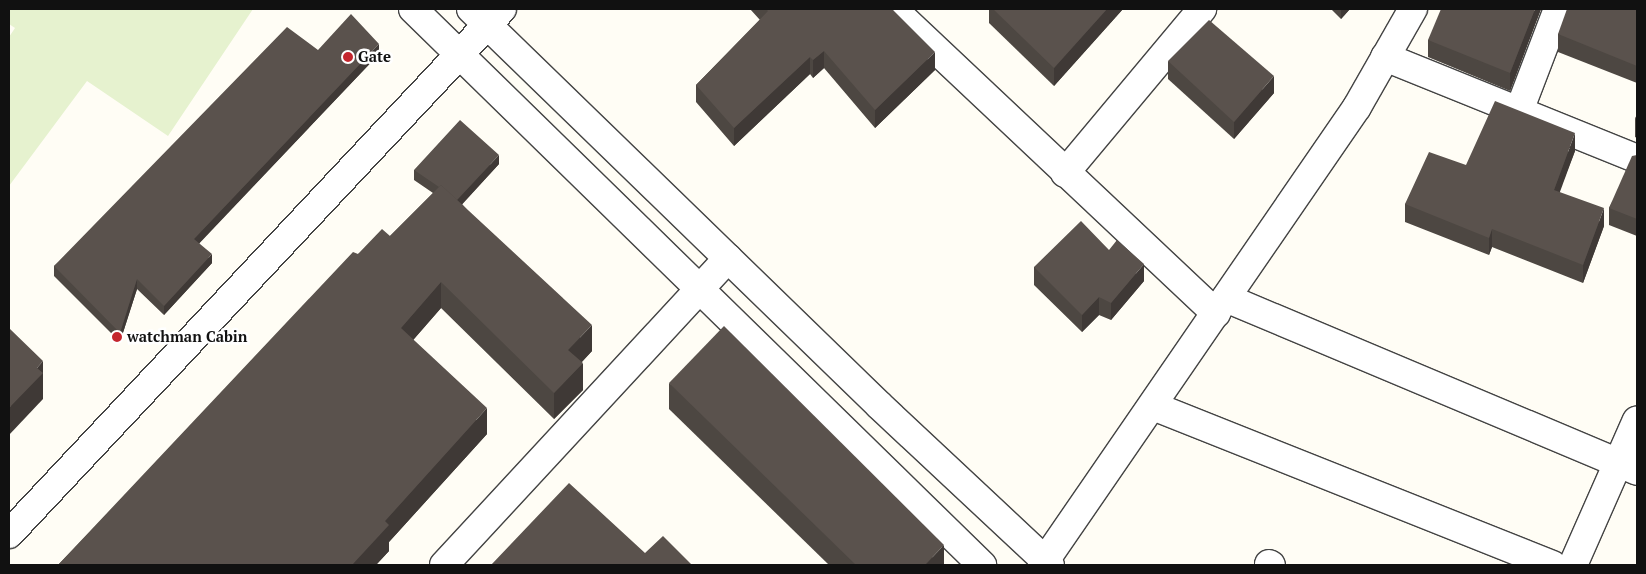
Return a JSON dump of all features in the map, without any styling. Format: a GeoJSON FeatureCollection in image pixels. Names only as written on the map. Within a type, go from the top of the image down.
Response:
{"type":"FeatureCollection","features":[{"type":"Feature","properties":{"kind":"street"},"geometry":{"type":"LineString","coordinates":[[413,9],[982,565]]}},
{"type":"Feature","properties":{"kind":"street"},"geometry":{"type":"LineString","coordinates":[[893,9],[1065,173],[1221,305],[1627,467]]}},
{"type":"Feature","properties":{"kind":"street"},"geometry":{"type":"LineString","coordinates":[[1065,173],[1202,9]]}},
{"type":"Feature","properties":{"kind":"street"},"geometry":{"type":"LineString","coordinates":[[9,534],[461,56],[487,14],[728,258],[1046,564],[1357,106],[1413,9]]}},
{"type":"Feature","properties":{"kind":"street"},"geometry":{"type":"LineString","coordinates":[[1519,111],[1558,9]]}},
{"type":"Feature","properties":{"kind":"street"},"geometry":{"type":"LineString","coordinates":[[1385,57],[1637,159]]}},
{"type":"Feature","properties":{"kind":"street"},"geometry":{"type":"LineString","coordinates":[[444,565],[728,258]]}},
{"type":"Feature","properties":{"kind":"street"},"geometry":{"type":"LineString","coordinates":[[1153,406],[1552,565]]}},
{"type":"Feature","properties":{"kind":"street"},"geometry":{"type":"LineString","coordinates":[[1573,565],[1627,467],[1637,420]]}},
{"type":"Feature","properties":{"kind":"green space"},"geometry":{"type":"Polygon","coordinates":[[[9,9],[253,9],[168,136],[87,81],[9,186],[9,37],[15,28],[9,24],[9,9]]]}},
{"type":"Feature","properties":{"kind":"building"},"geometry":{"type":"Polygon","coordinates":[[[766,9],[892,9],[935,52],[875,110],[824,51],[813,60],[810,57],[734,128],[696,85],[768,11],[766,9]]]}},
{"type":"Feature","properties":{"kind":"building"},"geometry":{"type":"Polygon","coordinates":[[[993,9],[1107,9],[1054,68],[993,9]]]}},
{"type":"Feature","properties":{"kind":"building"},"geometry":{"type":"Polygon","coordinates":[[[1441,9],[1535,9],[1510,73],[1428,40],[1441,9]]]}},
{"type":"Feature","properties":{"kind":"building"},"geometry":{"type":"Polygon","coordinates":[[[1567,9],[1637,9],[1637,66],[1558,34],[1567,9]]]}},
{"type":"Feature","properties":{"kind":"building"},"geometry":{"type":"Polygon","coordinates":[[[351,14],[379,44],[194,239],[212,254],[164,306],[137,279],[120,333],[54,266],[287,27],[318,50],[351,14]]]}},
{"type":"Feature","properties":{"kind":"building"},"geometry":{"type":"Polygon","coordinates":[[[1209,20],[1274,76],[1234,122],[1168,61],[1209,20]]]}},
{"type":"Feature","properties":{"kind":"building"},"geometry":{"type":"Polygon","coordinates":[[[1495,101],[1575,133],[1554,190],[1604,208],[1583,265],[1492,229],[1489,238],[1405,204],[1429,152],[1466,165],[1495,101]]]}},
{"type":"Feature","properties":{"kind":"building"},"geometry":{"type":"Polygon","coordinates":[[[460,120],[499,155],[457,200],[441,185],[439,187],[414,170],[460,120]]]}},
{"type":"Feature","properties":{"kind":"building"},"geometry":{"type":"Polygon","coordinates":[[[1637,155],[1637,219],[1609,208],[1632,156],[1637,155]]]}},
{"type":"Feature","properties":{"kind":"building"},"geometry":{"type":"Polygon","coordinates":[[[441,185],[592,325],[568,350],[583,363],[554,393],[441,282],[401,328],[487,408],[385,521],[389,525],[352,565],[58,565],[353,252],[358,254],[382,229],[390,236],[441,185]]]}},
{"type":"Feature","properties":{"kind":"building"},"geometry":{"type":"Polygon","coordinates":[[[1081,221],[1109,250],[1117,240],[1144,264],[1111,303],[1099,297],[1082,315],[1034,267],[1081,221]]]}},
{"type":"Feature","properties":{"kind":"building"},"geometry":{"type":"Polygon","coordinates":[[[724,326],[944,545],[925,565],[856,565],[669,383],[724,326]]]}},
{"type":"Feature","properties":{"kind":"building"},"geometry":{"type":"Polygon","coordinates":[[[9,328],[43,361],[37,368],[43,373],[9,408],[9,328]]]}},
{"type":"Feature","properties":{"kind":"building"},"geometry":{"type":"Polygon","coordinates":[[[569,483],[645,553],[663,536],[692,565],[491,565],[569,483]]]}},
{"type":"Feature","properties":{"kind":"place","name":"Gate"},"geometry":{"type":"Point","coordinates":[348,57]}},
{"type":"Feature","properties":{"kind":"place","name":"watchman Cabin"},"geometry":{"type":"Point","coordinates":[117,337]}}]}
